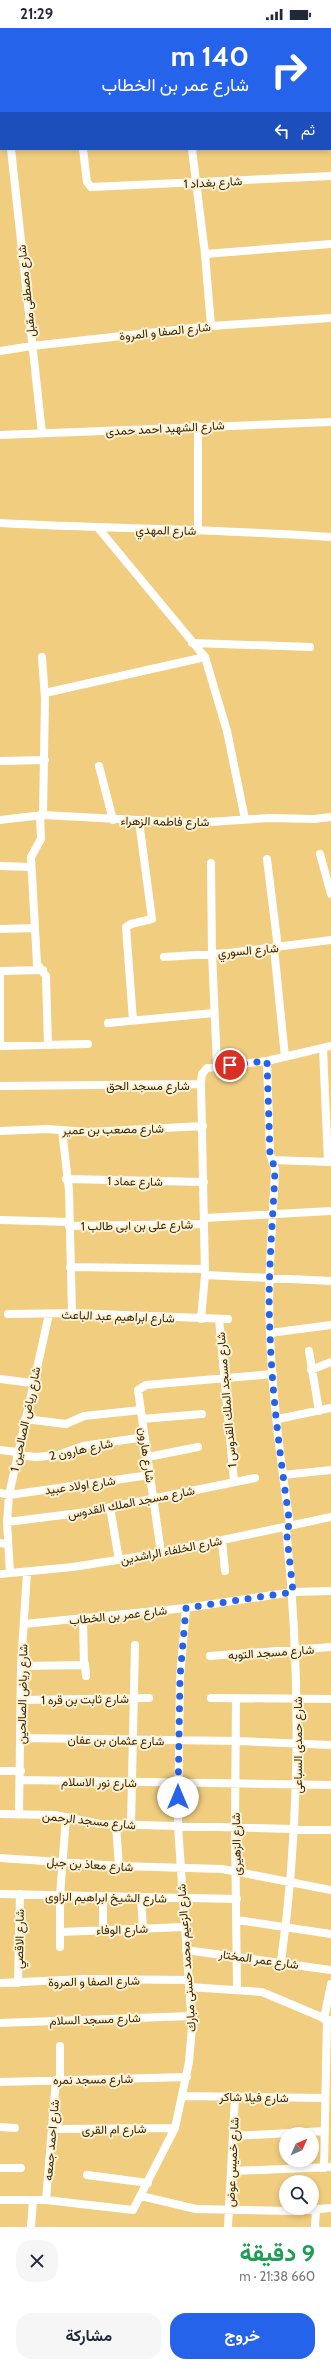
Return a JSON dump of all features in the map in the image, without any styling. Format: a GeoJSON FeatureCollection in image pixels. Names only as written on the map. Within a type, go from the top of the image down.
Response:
{"type":"FeatureCollection","features":[{"type":"Feature","properties":{"kind":"street","name":"شارع مصطفى مقبل"},"geometry":{"type":"LineString","coordinates":[[10,150],[42,434]]}},
{"type":"Feature","properties":{"kind":"street","name":"شارع بغداد 1"},"geometry":{"type":"LineString","coordinates":[[83,150],[87,182],[91,187],[331,176]]}},
{"type":"Feature","properties":{"kind":"street"},"geometry":{"type":"LineString","coordinates":[[192,150],[205,254],[211,326]]}},
{"type":"Feature","properties":{"kind":"street"},"geometry":{"type":"LineString","coordinates":[[205,254],[331,244]]}},
{"type":"Feature","properties":{"kind":"street","name":"شارع الصفا و المروة"},"geometry":{"type":"LineString","coordinates":[[0,352],[32,346],[211,326],[331,318]]}},
{"type":"Feature","properties":{"kind":"street","name":"شارع الشهيد احمد حمدى"},"geometry":{"type":"LineString","coordinates":[[0,435],[198,426],[331,422]]}},
{"type":"Feature","properties":{"kind":"street"},"geometry":{"type":"LineString","coordinates":[[198,426],[198,531]]}},
{"type":"Feature","properties":{"kind":"street","name":"شارع المهدي"},"geometry":{"type":"LineString","coordinates":[[0,523],[99,529],[263,532],[331,537]]}},
{"type":"Feature","properties":{"kind":"street"},"geometry":{"type":"LineString","coordinates":[[99,529],[205,658],[225,724],[245,819]]}},
{"type":"Feature","properties":{"kind":"street"},"geometry":{"type":"LineString","coordinates":[[192,643],[310,647]]}},
{"type":"Feature","properties":{"kind":"street"},"geometry":{"type":"LineString","coordinates":[[42,657],[45,693],[45,760],[41,839],[32,853],[31,867],[37,964],[46,976],[48,1045]]}},
{"type":"Feature","properties":{"kind":"street"},"geometry":{"type":"LineString","coordinates":[[45,693],[205,658]]}},
{"type":"Feature","properties":{"kind":"street"},"geometry":{"type":"LineString","coordinates":[[0,761],[45,760]]}},
{"type":"Feature","properties":{"kind":"street"},"geometry":{"type":"LineString","coordinates":[[99,766],[113,820]]}},
{"type":"Feature","properties":{"kind":"street","name":"شارع فاطمه الزهراء"},"geometry":{"type":"LineString","coordinates":[[0,820],[42,815],[113,820],[194,823],[245,819],[331,817]]}},
{"type":"Feature","properties":{"kind":"street"},"geometry":{"type":"LineString","coordinates":[[133,1020],[126,927],[131,924],[152,919],[139,821]]}},
{"type":"Feature","properties":{"kind":"street"},"geometry":{"type":"LineString","coordinates":[[320,854],[331,894]]}},
{"type":"Feature","properties":{"kind":"street"},"geometry":{"type":"LineString","coordinates":[[267,859],[285,1057]]}},
{"type":"Feature","properties":{"kind":"street"},"geometry":{"type":"LineString","coordinates":[[212,863],[212,953],[217,1066]]}},
{"type":"Feature","properties":{"kind":"street"},"geometry":{"type":"LineString","coordinates":[[0,866],[31,867]]}},
{"type":"Feature","properties":{"kind":"street"},"geometry":{"type":"LineString","coordinates":[[0,929],[35,928]]}},
{"type":"Feature","properties":{"kind":"street","name":"شارع السوري"},"geometry":{"type":"LineString","coordinates":[[164,957],[276,948],[331,940]]}},
{"type":"Feature","properties":{"kind":"street"},"geometry":{"type":"LineString","coordinates":[[43,970],[0,971],[0,1046],[88,1044]]}},
{"type":"Feature","properties":{"kind":"street"},"geometry":{"type":"LineString","coordinates":[[108,1023],[214,1013]]}},
{"type":"Feature","properties":{"kind":"street"},"geometry":{"type":"LineString","coordinates":[[272,1160],[330,1162],[327,1047]]}},
{"type":"Feature","properties":{"kind":"street","name":"شارع مسجد الحق"},"geometry":{"type":"LineString","coordinates":[[0,1086],[201,1083],[204,1070],[217,1066],[267,1061],[327,1047]]}},
{"type":"Feature","properties":{"kind":"street"},"geometry":{"type":"LineString","coordinates":[[267,1061],[272,1160],[275,1169],[270,1280],[270,1333],[288,1526]]}},
{"type":"Feature","properties":{"kind":"street"},"geometry":{"type":"LineString","coordinates":[[201,1083],[205,1272],[201,1319]]}},
{"type":"Feature","properties":{"kind":"street","name":"شارع مصعب بن عمير"},"geometry":{"type":"LineString","coordinates":[[0,1131],[62,1130],[88,1132],[203,1126]]}},
{"type":"Feature","properties":{"kind":"street"},"geometry":{"type":"LineString","coordinates":[[62,1130],[66,1179],[69,1190],[72,1313]]}},
{"type":"Feature","properties":{"kind":"street","name":"شارع عماد 1"},"geometry":{"type":"LineString","coordinates":[[66,1179],[204,1182]]}},
{"type":"Feature","properties":{"kind":"street"},"geometry":{"type":"LineString","coordinates":[[204,1221],[273,1213],[331,1211]]}},
{"type":"Feature","properties":{"kind":"street","name":"شارع على بن ابى طالب 1"},"geometry":{"type":"LineString","coordinates":[[0,1220],[69,1224],[204,1221]]}},
{"type":"Feature","properties":{"kind":"street"},"geometry":{"type":"LineString","coordinates":[[70,1267],[205,1272],[270,1280],[331,1281]]}},
{"type":"Feature","properties":{"kind":"street","name":"شارع ابراهيم عبد الباعث"},"geometry":{"type":"LineString","coordinates":[[8,1314],[72,1313],[228,1319]]}},
{"type":"Feature","properties":{"kind":"street","name":"شارع رياض الصالحين 1"},"geometry":{"type":"LineString","coordinates":[[10,1573],[4,1544],[9,1495],[24,1419],[48,1314]]}},
{"type":"Feature","properties":{"kind":"street","name":"شارع مسجد الملك القدوس 1"},"geometry":{"type":"LineString","coordinates":[[219,1319],[234,1481]]}},
{"type":"Feature","properties":{"kind":"street"},"geometry":{"type":"LineString","coordinates":[[270,1333],[331,1325]]}},
{"type":"Feature","properties":{"kind":"street"},"geometry":{"type":"LineString","coordinates":[[309,1351],[319,1411]]}},
{"type":"Feature","properties":{"kind":"street"},"geometry":{"type":"LineString","coordinates":[[311,1370],[331,1362]]}},
{"type":"Feature","properties":{"kind":"street"},"geometry":{"type":"LineString","coordinates":[[225,1378],[273,1374]]}},
{"type":"Feature","properties":{"kind":"street","name":"شارع هارون"},"geometry":{"type":"LineString","coordinates":[[161,1553],[138,1390],[146,1385],[225,1378]]}},
{"type":"Feature","properties":{"kind":"street"},"geometry":{"type":"LineString","coordinates":[[0,1379],[32,1383]]}},
{"type":"Feature","properties":{"kind":"street"},"geometry":{"type":"LineString","coordinates":[[278,1419],[331,1408]]}},
{"type":"Feature","properties":{"kind":"street"},"geometry":{"type":"LineString","coordinates":[[24,1419],[66,1424],[84,1416],[141,1410]]}},
{"type":"Feature","properties":{"kind":"street"},"geometry":{"type":"LineString","coordinates":[[142,1419],[202,1414]]}},
{"type":"Feature","properties":{"kind":"street","name":"شارع هارون 2"},"geometry":{"type":"LineString","coordinates":[[0,1450],[36,1457],[58,1455],[83,1446],[145,1437]]}},
{"type":"Feature","properties":{"kind":"street"},"geometry":{"type":"LineString","coordinates":[[148,1457],[198,1447]]}},
{"type":"Feature","properties":{"kind":"street"},"geometry":{"type":"LineString","coordinates":[[283,1475],[331,1470]]}},
{"type":"Feature","properties":{"kind":"street","name":"شارع اولاد عبيد"},"geometry":{"type":"LineString","coordinates":[[9,1495],[150,1475]]}},
{"type":"Feature","properties":{"kind":"street","name":"شارع مسجد الملك القدوس"},"geometry":{"type":"LineString","coordinates":[[7,1522],[110,1507],[255,1478]]}},
{"type":"Feature","properties":{"kind":"street"},"geometry":{"type":"LineString","coordinates":[[0,1493],[9,1495]]}},
{"type":"Feature","properties":{"kind":"street"},"geometry":{"type":"LineString","coordinates":[[110,1507],[119,1560]]}},
{"type":"Feature","properties":{"kind":"street","name":"شارع الخلفاء الراشدين"},"geometry":{"type":"LineString","coordinates":[[0,1574],[28,1572],[161,1553],[331,1517]]}},
{"type":"Feature","properties":{"kind":"street","name":"شارع حمدى السباعى"},"geometry":{"type":"LineString","coordinates":[[282,1962],[296,1829],[298,1743],[296,1651],[288,1526]]}},
{"type":"Feature","properties":{"kind":"street"},"geometry":{"type":"LineString","coordinates":[[222,1540],[225,1571]]}},
{"type":"Feature","properties":{"kind":"street","name":"شارع رياض الصالحين"},"geometry":{"type":"LineString","coordinates":[[19,1815],[21,1780],[21,1666],[28,1572]]}},
{"type":"Feature","properties":{"kind":"street","name":"شارع عمر بن الخطاب"},"geometry":{"type":"LineString","coordinates":[[24,1624],[186,1608],[293,1592],[331,1591]]}},
{"type":"Feature","properties":{"kind":"street","name":"شارع الزعيم محمد حسنى مبارك"},"geometry":{"type":"LineString","coordinates":[[0,2200],[46,2200],[130,2211],[135,2208],[175,2128],[187,2077],[192,2027],[178,1826],[180,1677],[186,1608]]}},
{"type":"Feature","properties":{"kind":"street"},"geometry":{"type":"LineString","coordinates":[[83,1618],[86,1676]]}},
{"type":"Feature","properties":{"kind":"street"},"geometry":{"type":"LineString","coordinates":[[131,1826],[135,1645]]}},
{"type":"Feature","properties":{"kind":"street","name":"شارع مسجد التوبه"},"geometry":{"type":"LineString","coordinates":[[210,1656],[296,1651],[331,1647]]}},
{"type":"Feature","properties":{"kind":"street"},"geometry":{"type":"LineString","coordinates":[[21,1666],[85,1664]]}},
{"type":"Feature","properties":{"kind":"street","name":"شارع ثابت بن قره 1"},"geometry":{"type":"LineString","coordinates":[[21,1700],[150,1698]]}},
{"type":"Feature","properties":{"kind":"street"},"geometry":{"type":"LineString","coordinates":[[211,1698],[331,1699]]}},
{"type":"Feature","properties":{"kind":"street","name":"شارع الزهيرى"},"geometry":{"type":"LineString","coordinates":[[236,1698],[237,1741],[235,1827],[238,1956],[237,1989]]}},
{"type":"Feature","properties":{"kind":"street","name":"شارع عثمان بن عفان"},"geometry":{"type":"LineString","coordinates":[[21,1738],[134,1741],[237,1741],[298,1743],[331,1746]]}},
{"type":"Feature","properties":{"kind":"street"},"geometry":{"type":"LineString","coordinates":[[0,1771],[21,1771]]}},
{"type":"Feature","properties":{"kind":"street","name":"شارع نور الاسلام"},"geometry":{"type":"LineString","coordinates":[[21,1780],[178,1783],[236,1782],[331,1785]]}},
{"type":"Feature","properties":{"kind":"street","name":"شارع مسجد الرحمن"},"geometry":{"type":"LineString","coordinates":[[0,1814],[66,1817],[131,1826],[331,1830]]}},
{"type":"Feature","properties":{"kind":"street"},"geometry":{"type":"LineString","coordinates":[[60,1948],[60,1896],[66,1817]]}},
{"type":"Feature","properties":{"kind":"street"},"geometry":{"type":"LineString","coordinates":[[116,1825],[119,1866]]}},
{"type":"Feature","properties":{"kind":"street","name":"شارع معاذ بن جبل"},"geometry":{"type":"LineString","coordinates":[[0,1858],[119,1866],[202,1867],[331,1890]]}},
{"type":"Feature","properties":{"kind":"street","name":"شارع الشيخ ابراهيم الزاوى"},"geometry":{"type":"LineString","coordinates":[[0,1894],[237,1899]]}},
{"type":"Feature","properties":{"kind":"street","name":"شارع الاقصي"},"geometry":{"type":"LineString","coordinates":[[18,1983],[20,1894]]}},
{"type":"Feature","properties":{"kind":"street"},"geometry":{"type":"LineString","coordinates":[[103,1897],[103,1930]]}},
{"type":"Feature","properties":{"kind":"street"},"geometry":{"type":"LineString","coordinates":[[141,1897],[143,1929]]}},
{"type":"Feature","properties":{"kind":"street"},"geometry":{"type":"LineString","coordinates":[[237,1920],[331,1934]]}},
{"type":"Feature","properties":{"kind":"street","name":"شارع الوفاء"},"geometry":{"type":"LineString","coordinates":[[60,1932],[184,1927]]}},
{"type":"Feature","properties":{"kind":"street","name":"شارع عمر المختار"},"geometry":{"type":"LineString","coordinates":[[186,1950],[282,1962],[331,1970]]}},
{"type":"Feature","properties":{"kind":"street","name":"شارع الصفا و المروة"},"geometry":{"type":"LineString","coordinates":[[0,1984],[85,1979],[188,1984],[256,1991],[273,1996],[327,2020]]}},
{"type":"Feature","properties":{"kind":"street"},"geometry":{"type":"LineString","coordinates":[[233,2171],[327,2167],[325,2131],[328,2107],[325,2098],[328,2076],[327,2020],[331,1984]]}},
{"type":"Feature","properties":{"kind":"street","name":"شارع مسجد السلام"},"geometry":{"type":"LineString","coordinates":[[0,2023],[191,2016]]}},
{"type":"Feature","properties":{"kind":"street","name":"شارع احمد جمعه"},"geometry":{"type":"LineString","coordinates":[[46,2200],[60,2046]]}},
{"type":"Feature","properties":{"kind":"street","name":"شارع مسجد نمره"},"geometry":{"type":"LineString","coordinates":[[0,2082],[187,2077]]}},
{"type":"Feature","properties":{"kind":"street","name":"شارع فيلا شاكر"},"geometry":{"type":"LineString","coordinates":[[182,2096],[325,2098]]}},
{"type":"Feature","properties":{"kind":"street","name":"شارع خميس عوض"},"geometry":{"type":"LineString","coordinates":[[228,2227],[233,2171],[235,2096]]}},
{"type":"Feature","properties":{"kind":"street"},"geometry":{"type":"LineString","coordinates":[[0,2127],[15,2128]]}},
{"type":"Feature","properties":{"kind":"street","name":"شارع ام القرى"},"geometry":{"type":"LineString","coordinates":[[53,2129],[175,2128]]}},
{"type":"Feature","properties":{"kind":"street"},"geometry":{"type":"LineString","coordinates":[[234,2136],[325,2131]]}},
{"type":"Feature","properties":{"kind":"street"},"geometry":{"type":"LineString","coordinates":[[0,2168],[21,2168]]}},
{"type":"Feature","properties":{"kind":"street"},"geometry":{"type":"LineString","coordinates":[[87,2175],[148,2183]]}},
{"type":"Feature","properties":{"kind":"street"},"geometry":{"type":"LineString","coordinates":[[141,2196],[186,2208],[230,2211],[279,2210]]}},
{"type":"Feature","properties":{"kind":"street"},"geometry":{"type":"LineString","coordinates":[[31,2227],[33,2200]]}},
{"type":"Feature","properties":{"kind":"street"},"geometry":{"type":"LineString","coordinates":[[319,2209],[331,2208]]}},
{"type":"Feature","properties":{"kind":"street"},"geometry":{"type":"LineString","coordinates":[[315,2227],[316,2215]]}},
{"type":"Feature","properties":{"kind":"route"},"geometry":{"type":"LineString","coordinates":[[178,1797],[180,1677],[186,1608],[293,1592],[286,1527],[290,1526],[283,1475],[270,1333],[270,1280],[275,1169],[270,1154],[267,1061],[230,1065]]}}]}
